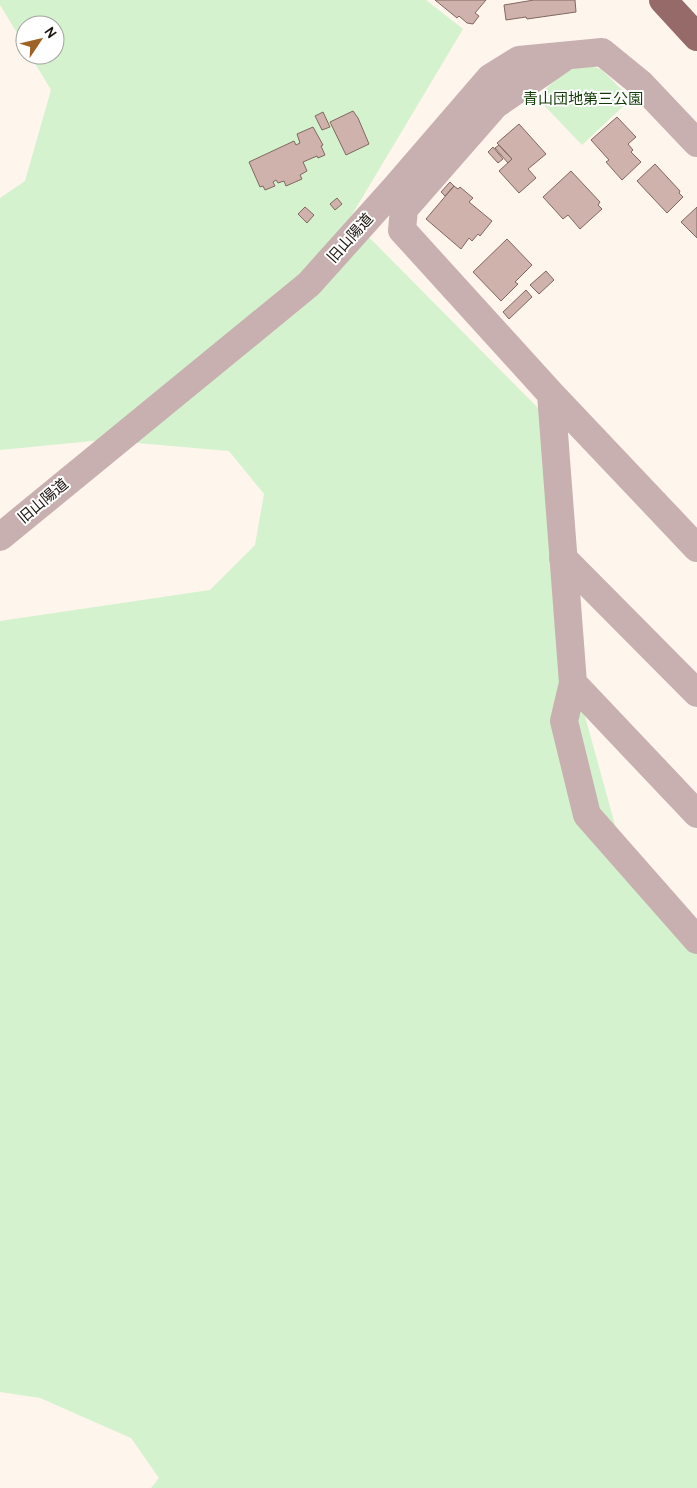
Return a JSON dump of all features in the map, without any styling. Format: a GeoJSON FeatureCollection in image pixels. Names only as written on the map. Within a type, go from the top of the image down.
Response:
{"type":"FeatureCollection","features":[{"type":"Feature","properties":{"kind":"highway"},"geometry":{"type":"LineString","coordinates":[[663,0],[697,37]]}},
{"type":"Feature","properties":{"kind":"street","name":"旧山陽道"},"geometry":{"type":"LineString","coordinates":[[0,538],[309,284],[490,78],[519,60],[602,52],[640,83],[697,143]]}},
{"type":"Feature","properties":{"kind":"street"},"geometry":{"type":"LineString","coordinates":[[566,56],[495,105],[404,209],[402,230],[551,394],[697,548]]}},
{"type":"Feature","properties":{"kind":"street"},"geometry":{"type":"LineString","coordinates":[[551,394],[573,683],[564,720],[587,815],[697,940]]}},
{"type":"Feature","properties":{"kind":"street"},"geometry":{"type":"LineString","coordinates":[[563,558],[697,693]]}},
{"type":"Feature","properties":{"kind":"street"},"geometry":{"type":"LineString","coordinates":[[573,683],[697,814]]}},
{"type":"Feature","properties":{"kind":"green space"},"geometry":{"type":"Polygon","coordinates":[[[0,0],[426,0],[463,29],[350,218],[539,409],[573,673],[617,832],[697,949],[697,1488],[151,1488],[159,1478],[131,1438],[40,1398],[0,1392],[0,621],[210,590],[255,545],[264,494],[229,451],[103,440],[0,450],[0,198],[25,181],[51,90],[36,65],[65,65],[65,15],[15,15],[15,30],[0,5],[0,0]]]}},
{"type":"Feature","properties":{"kind":"green space","name":"青山団地第三公園"},"geometry":{"type":"Polygon","coordinates":[[[582,64],[601,69],[631,99],[582,145],[537,98],[558,78],[582,64]]]}},
{"type":"Feature","properties":{"kind":"building"},"geometry":{"type":"Polygon","coordinates":[[[435,0],[486,0],[475,13],[479,16],[473,24],[467,23],[459,16],[457,18],[435,0]]]}},
{"type":"Feature","properties":{"kind":"building"},"geometry":{"type":"Polygon","coordinates":[[[534,0],[575,0],[576,12],[506,20],[504,5],[534,0]]]}},
{"type":"Feature","properties":{"kind":"building"},"geometry":{"type":"Polygon","coordinates":[[[353,111],[369,144],[346,155],[330,122],[353,111]]]}},
{"type":"Feature","properties":{"kind":"building"},"geometry":{"type":"Polygon","coordinates":[[[323,112],[330,127],[322,130],[315,116],[323,112]]]}},
{"type":"Feature","properties":{"kind":"building"},"geometry":{"type":"Polygon","coordinates":[[[617,117],[636,137],[628,144],[633,150],[631,152],[641,162],[622,180],[606,162],[609,160],[591,140],[617,117]]]}},
{"type":"Feature","properties":{"kind":"building"},"geometry":{"type":"Polygon","coordinates":[[[519,124],[546,154],[528,169],[536,178],[519,193],[499,171],[512,159],[497,143],[519,124]]]}},
{"type":"Feature","properties":{"kind":"building"},"geometry":{"type":"Polygon","coordinates":[[[313,127],[323,145],[321,146],[325,155],[303,162],[307,171],[300,175],[302,179],[286,186],[284,181],[278,183],[276,180],[273,182],[275,186],[265,190],[263,186],[260,187],[249,162],[294,141],[296,145],[300,143],[297,134],[313,127]]]}},
{"type":"Feature","properties":{"kind":"building"},"geometry":{"type":"Polygon","coordinates":[[[499,145],[512,159],[508,163],[495,148],[499,145]]]}},
{"type":"Feature","properties":{"kind":"building"},"geometry":{"type":"Polygon","coordinates":[[[493,147],[503,159],[498,163],[488,152],[493,147]]]}},
{"type":"Feature","properties":{"kind":"building"},"geometry":{"type":"Polygon","coordinates":[[[655,164],[680,191],[679,193],[683,197],[667,213],[637,181],[655,164]]]}},
{"type":"Feature","properties":{"kind":"building"},"geometry":{"type":"Polygon","coordinates":[[[571,171],[600,202],[598,205],[602,209],[580,229],[568,215],[563,219],[543,197],[571,171]]]}},
{"type":"Feature","properties":{"kind":"building"},"geometry":{"type":"Polygon","coordinates":[[[450,182],[454,186],[445,196],[441,192],[450,182]]]}},
{"type":"Feature","properties":{"kind":"building"},"geometry":{"type":"Polygon","coordinates":[[[454,186],[458,189],[460,187],[473,198],[469,202],[492,221],[480,236],[478,234],[472,241],[469,238],[461,249],[426,219],[454,186]]]}},
{"type":"Feature","properties":{"kind":"building"},"geometry":{"type":"Polygon","coordinates":[[[337,198],[342,204],[335,210],[330,204],[337,198]]]}},
{"type":"Feature","properties":{"kind":"building"},"geometry":{"type":"Polygon","coordinates":[[[305,207],[314,215],[307,223],[298,214],[305,207]]]}},
{"type":"Feature","properties":{"kind":"building"},"geometry":{"type":"Polygon","coordinates":[[[697,207],[697,238],[681,222],[697,207]]]}},
{"type":"Feature","properties":{"kind":"building"},"geometry":{"type":"Polygon","coordinates":[[[507,239],[532,265],[515,282],[518,284],[501,301],[473,272],[507,239]]]}},
{"type":"Feature","properties":{"kind":"building"},"geometry":{"type":"Polygon","coordinates":[[[546,271],[554,280],[539,294],[530,285],[546,271]]]}},
{"type":"Feature","properties":{"kind":"building"},"geometry":{"type":"Polygon","coordinates":[[[526,290],[532,297],[509,319],[503,312],[526,290]]]}}]}
